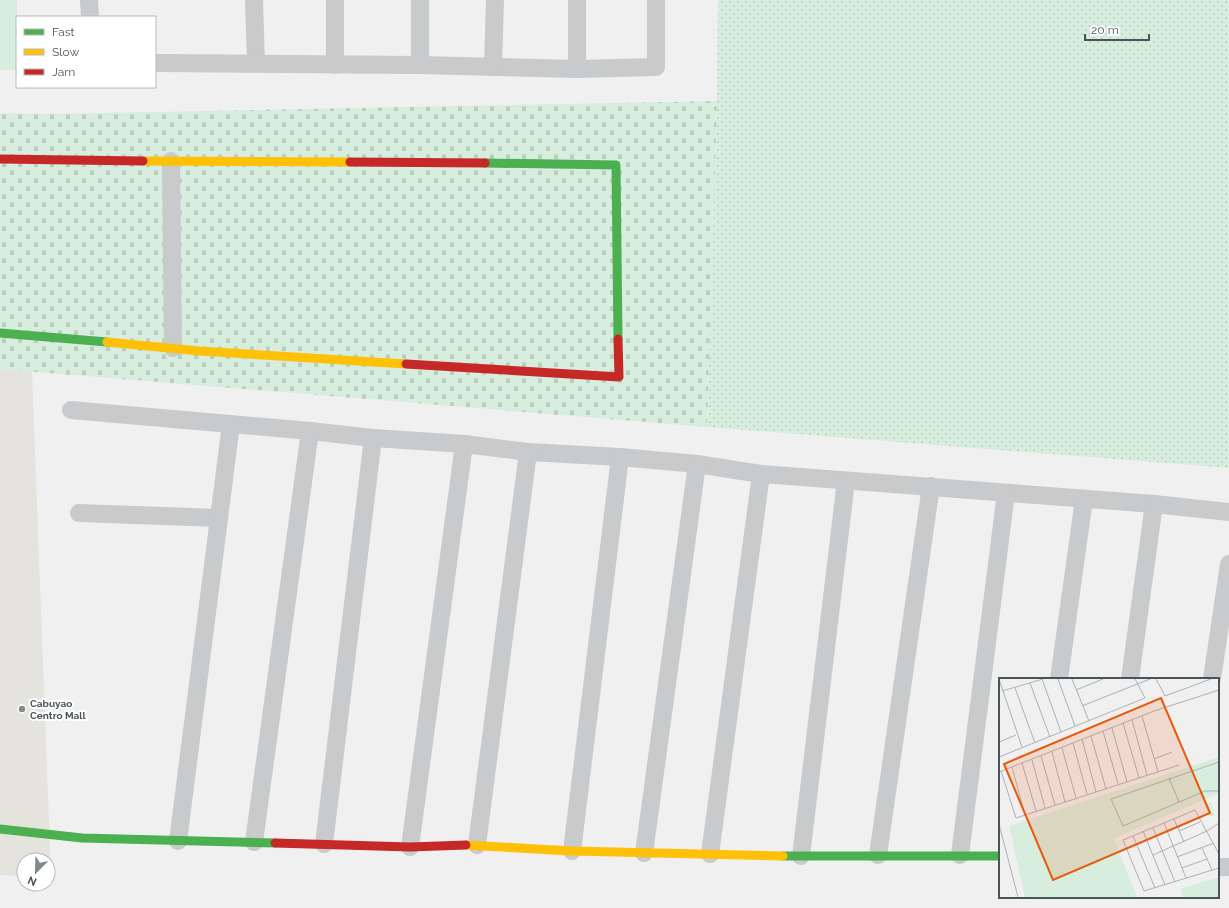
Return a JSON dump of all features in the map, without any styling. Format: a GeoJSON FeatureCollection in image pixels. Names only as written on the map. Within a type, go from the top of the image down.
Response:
{"type":"FeatureCollection","features":[{"type":"Feature","properties":{"kind":"street"},"geometry":{"type":"LineString","coordinates":[[89,0],[90,16]]}},
{"type":"Feature","properties":{"kind":"street"},"geometry":{"type":"LineString","coordinates":[[254,0],[256,64]]}},
{"type":"Feature","properties":{"kind":"street"},"geometry":{"type":"LineString","coordinates":[[335,0],[335,65]]}},
{"type":"Feature","properties":{"kind":"street"},"geometry":{"type":"LineString","coordinates":[[420,0],[420,65]]}},
{"type":"Feature","properties":{"kind":"street"},"geometry":{"type":"LineString","coordinates":[[494,67],[495,0]]}},
{"type":"Feature","properties":{"kind":"street"},"geometry":{"type":"LineString","coordinates":[[577,0],[577,69]]}},
{"type":"Feature","properties":{"kind":"street"},"geometry":{"type":"LineString","coordinates":[[156,63],[420,65],[577,69],[656,67],[656,0]]}},
{"type":"Feature","properties":{"kind":"street"},"geometry":{"type":"LineString","coordinates":[[0,159],[616,165],[619,377],[199,351],[0,334]]}},
{"type":"Feature","properties":{"kind":"street"},"geometry":{"type":"LineString","coordinates":[[171,161],[173,348]]}},
{"type":"Feature","properties":{"kind":"street"},"geometry":{"type":"LineString","coordinates":[[71,410],[373,438],[464,444],[528,452],[620,457],[697,464],[761,474],[1154,504],[1229,512]]}},
{"type":"Feature","properties":{"kind":"street"},"geometry":{"type":"LineString","coordinates":[[178,841],[231,424]]}},
{"type":"Feature","properties":{"kind":"street"},"geometry":{"type":"LineString","coordinates":[[254,842],[310,431]]}},
{"type":"Feature","properties":{"kind":"street"},"geometry":{"type":"LineString","coordinates":[[324,844],[373,438]]}},
{"type":"Feature","properties":{"kind":"street"},"geometry":{"type":"LineString","coordinates":[[410,847],[464,444]]}},
{"type":"Feature","properties":{"kind":"street"},"geometry":{"type":"LineString","coordinates":[[477,845],[528,452]]}},
{"type":"Feature","properties":{"kind":"street"},"geometry":{"type":"LineString","coordinates":[[572,851],[620,457]]}},
{"type":"Feature","properties":{"kind":"street"},"geometry":{"type":"LineString","coordinates":[[644,853],[697,464]]}},
{"type":"Feature","properties":{"kind":"street"},"geometry":{"type":"LineString","coordinates":[[710,854],[761,474]]}},
{"type":"Feature","properties":{"kind":"street"},"geometry":{"type":"LineString","coordinates":[[801,856],[846,481]]}},
{"type":"Feature","properties":{"kind":"street"},"geometry":{"type":"LineString","coordinates":[[878,855],[931,486]]}},
{"type":"Feature","properties":{"kind":"street"},"geometry":{"type":"LineString","coordinates":[[960,855],[1006,493]]}},
{"type":"Feature","properties":{"kind":"street"},"geometry":{"type":"LineString","coordinates":[[1059,678],[1084,499]]}},
{"type":"Feature","properties":{"kind":"street"},"geometry":{"type":"LineString","coordinates":[[1130,678],[1154,504]]}},
{"type":"Feature","properties":{"kind":"street"},"geometry":{"type":"LineString","coordinates":[[79,513],[220,518]]}},
{"type":"Feature","properties":{"kind":"street"},"geometry":{"type":"LineString","coordinates":[[1212,678],[1229,564]]}},
{"type":"Feature","properties":{"kind":"street"},"geometry":{"type":"LineString","coordinates":[[0,829],[82,838],[178,841],[410,847],[477,845],[572,851],[801,856],[999,856]]}},
{"type":"Feature","properties":{"kind":"shaded area","name":"Cabuyao Centro Mall"},"geometry":{"type":"Polygon","coordinates":[[[0,369],[32,372],[50,852],[16,852],[16,876],[0,875],[0,369]]]}},
{"type":"Feature","properties":{"kind":"green space"},"geometry":{"type":"Polygon","coordinates":[[[0,0],[17,0],[16,70],[0,70],[0,0]]]}},
{"type":"Feature","properties":{"kind":"green space"},"geometry":{"type":"Polygon","coordinates":[[[718,0],[1229,0],[1229,468],[707,427],[717,101],[718,0]]]}},
{"type":"Feature","properties":{"kind":"green space"},"geometry":{"type":"Polygon","coordinates":[[[717,101],[707,427],[0,369],[0,113],[46,114],[717,101]]]}},
{"type":"Feature","properties":{"kind":"traffic: fast"},"geometry":{"type":"LineString","coordinates":[[485,163],[616,165],[618,339]]}},
{"type":"Feature","properties":{"kind":"traffic: fast"},"geometry":{"type":"LineString","coordinates":[[0,333],[107,342]]}},
{"type":"Feature","properties":{"kind":"traffic: fast"},"geometry":{"type":"LineString","coordinates":[[0,829],[82,838],[275,843]]}},
{"type":"Feature","properties":{"kind":"traffic: fast"},"geometry":{"type":"LineString","coordinates":[[783,856],[999,856]]}},
{"type":"Feature","properties":{"kind":"traffic: slow"},"geometry":{"type":"LineString","coordinates":[[143,161],[350,162]]}},
{"type":"Feature","properties":{"kind":"traffic: slow"},"geometry":{"type":"LineString","coordinates":[[107,342],[199,351],[406,364]]}},
{"type":"Feature","properties":{"kind":"traffic: slow"},"geometry":{"type":"LineString","coordinates":[[466,845],[572,851],[783,856]]}},
{"type":"Feature","properties":{"kind":"traffic: jam"},"geometry":{"type":"LineString","coordinates":[[0,159],[143,161]]}},
{"type":"Feature","properties":{"kind":"traffic: jam"},"geometry":{"type":"LineString","coordinates":[[350,162],[485,163]]}},
{"type":"Feature","properties":{"kind":"traffic: jam"},"geometry":{"type":"LineString","coordinates":[[406,364],[619,377],[618,339]]}},
{"type":"Feature","properties":{"kind":"traffic: jam"},"geometry":{"type":"LineString","coordinates":[[275,843],[410,847],[466,845]]}},
{"type":"Feature","properties":{"kind":"place","name":"Cabuyao Centro Mall"},"geometry":{"type":"Point","coordinates":[22,709]}}]}
